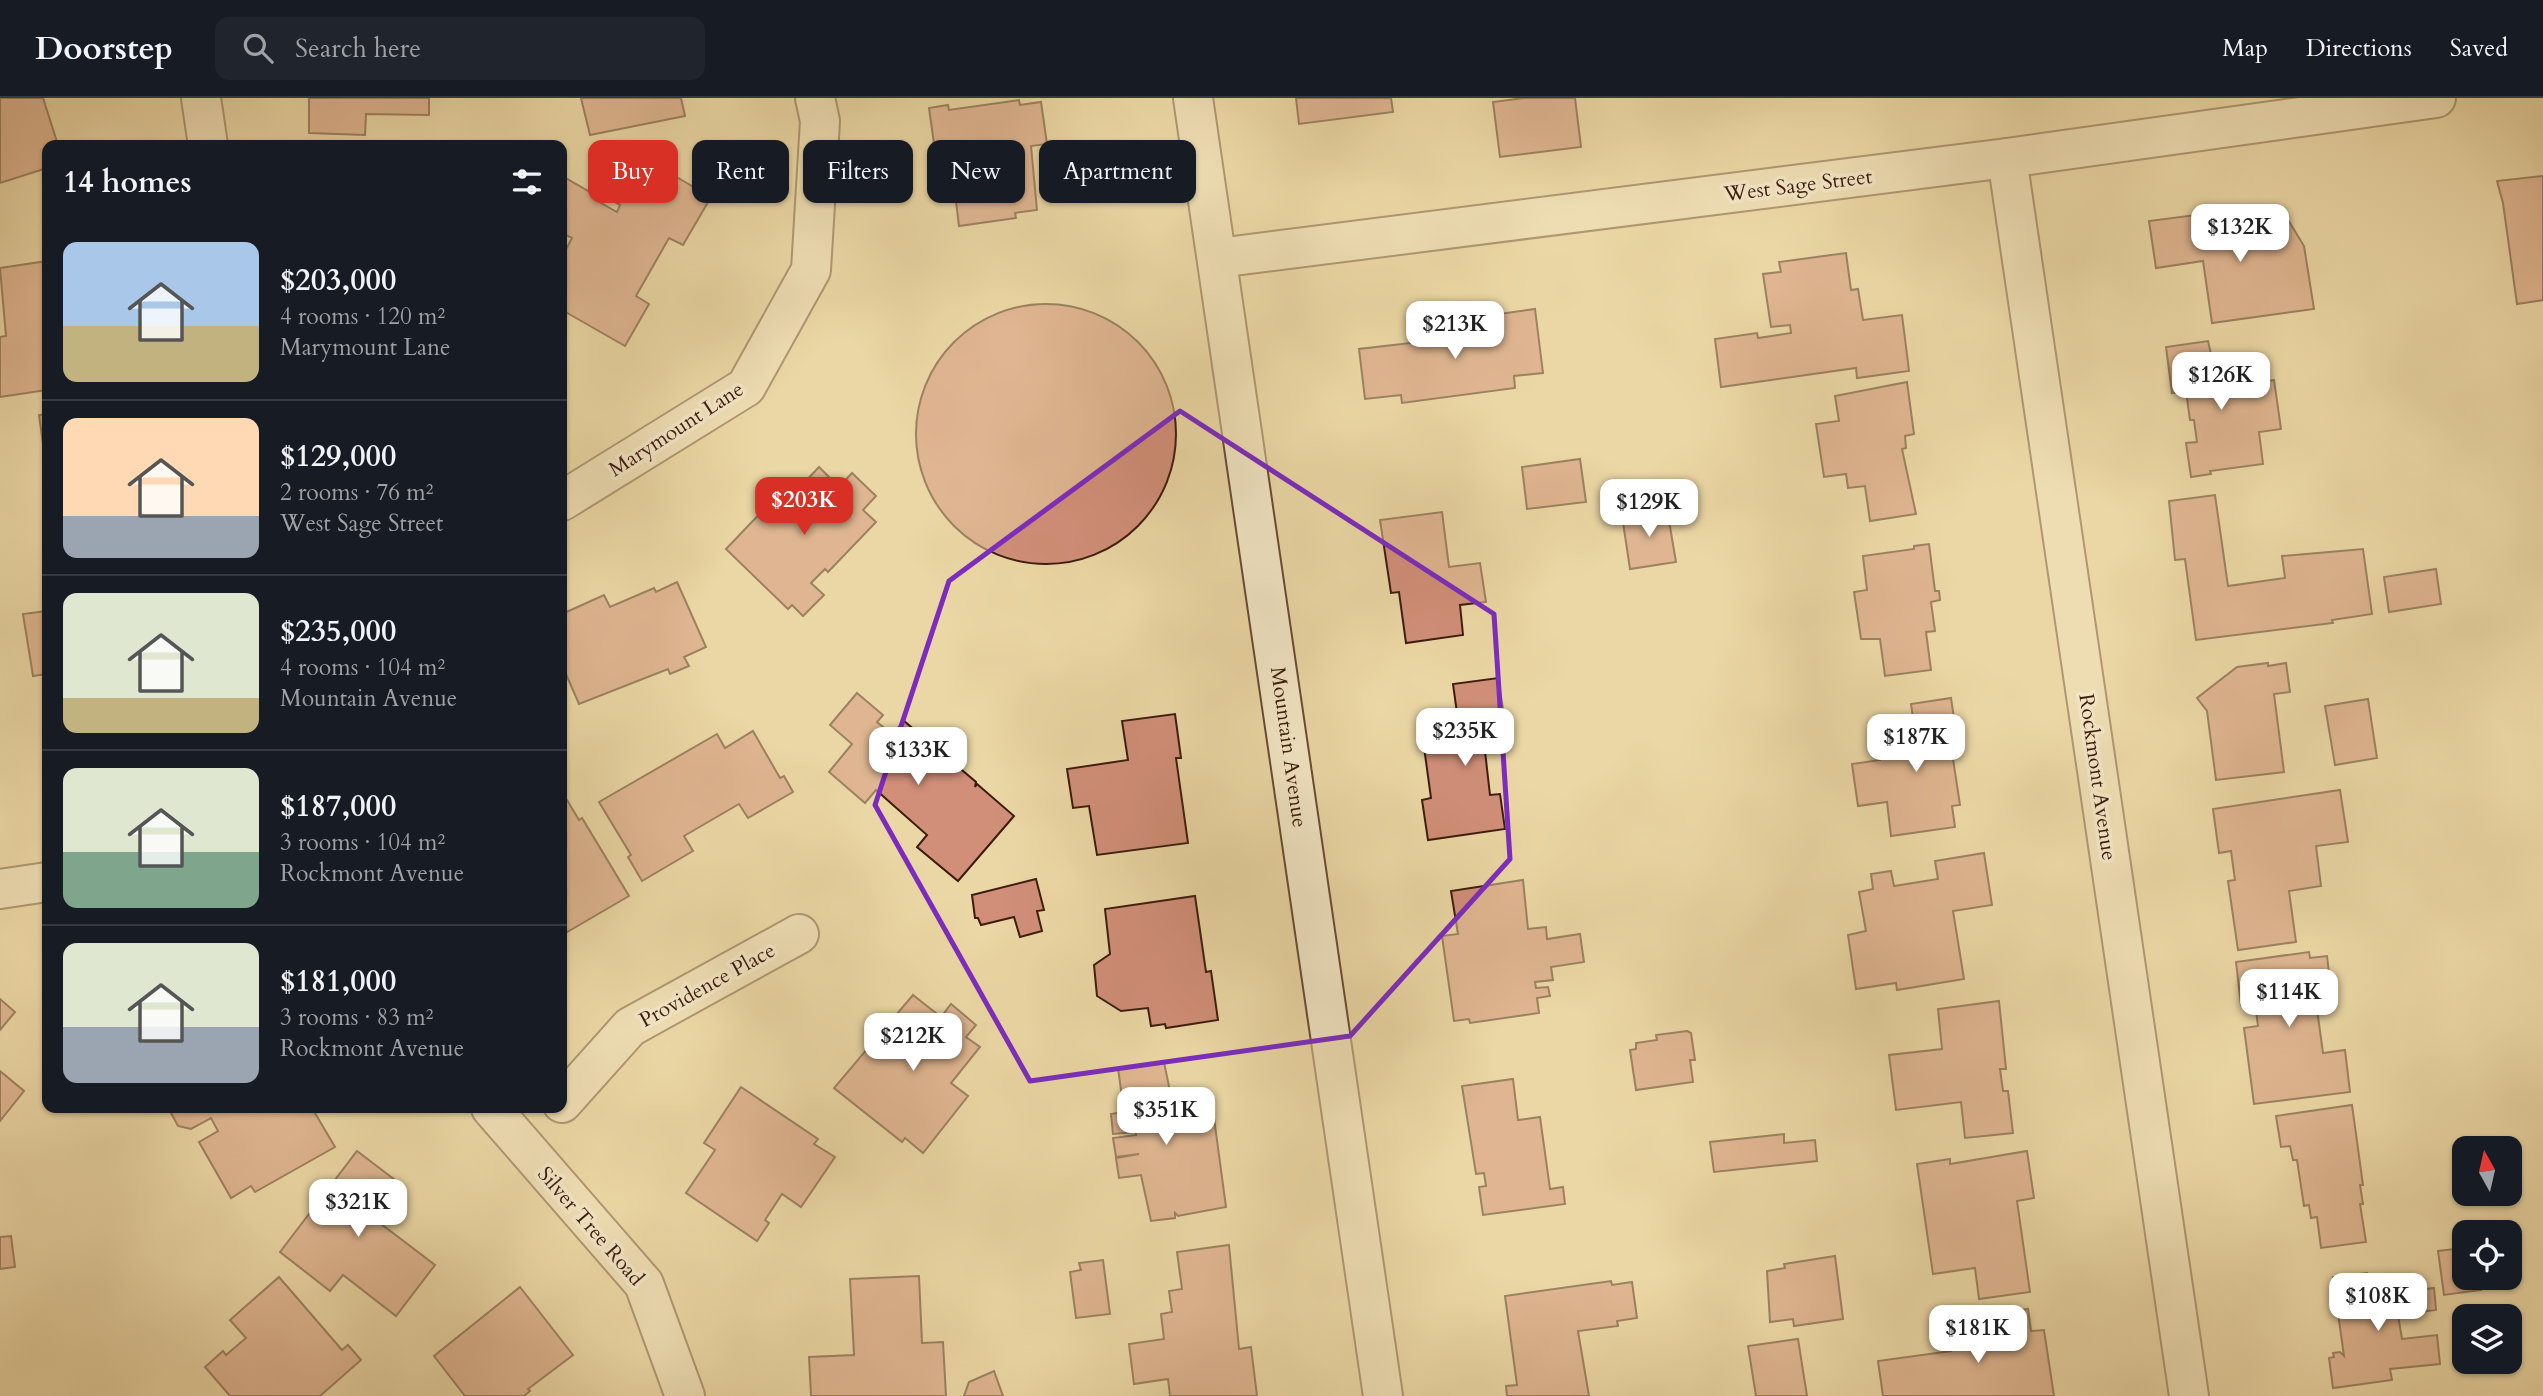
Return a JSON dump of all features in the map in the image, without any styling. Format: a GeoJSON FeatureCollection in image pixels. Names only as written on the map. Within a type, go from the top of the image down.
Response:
{"type":"FeatureCollection","features":[{"type":"Feature","properties":{"kind":"street"},"geometry":{"type":"LineString","coordinates":[[201,98],[207,140]]}},
{"type":"Feature","properties":{"kind":"street","name":"Marymount Lane"},"geometry":{"type":"LineString","coordinates":[[567,498],[746,387],[811,270],[820,121],[816,98]]}},
{"type":"Feature","properties":{"kind":"street","name":"Mountain Avenue"},"geometry":{"type":"LineString","coordinates":[[1193,98],[1383,1396]]}},
{"type":"Feature","properties":{"kind":"street","name":"West Sage Street"},"geometry":{"type":"LineString","coordinates":[[1218,258],[2007,159],[2436,98]]}},
{"type":"Feature","properties":{"kind":"street","name":"Rockmont Avenue"},"geometry":{"type":"LineString","coordinates":[[2007,159],[2189,1396]]}},
{"type":"Feature","properties":{"kind":"street"},"geometry":{"type":"LineString","coordinates":[[0,889],[42,883]]}},
{"type":"Feature","properties":{"kind":"street","name":"Providence Place"},"geometry":{"type":"LineString","coordinates":[[567,1096],[630,1027],[799,934]]}},
{"type":"Feature","properties":{"kind":"street","name":"Silver Tree Road"},"geometry":{"type":"LineString","coordinates":[[495,1113],[644,1284],[685,1396]]}},
{"type":"Feature","properties":{"kind":"street"},"geometry":{"type":"LineString","coordinates":[[522,1146],[552,1113]]}},
{"type":"Feature","properties":{"kind":"highlighted area"},"geometry":{"type":"Polygon","coordinates":[[[1180,411],[1494,614],[1510,859],[1350,1036],[1030,1081],[875,805],[949,581],[1180,411]]]}},
{"type":"Feature","properties":{"kind":"building"},"geometry":{"type":"Polygon","coordinates":[[[0,98],[43,98],[56,140],[42,140],[42,170],[0,183],[0,98]]]}},
{"type":"Feature","properties":{"kind":"building"},"geometry":{"type":"Polygon","coordinates":[[[309,98],[429,98],[429,115],[366,114],[365,135],[309,133],[309,98]]]}},
{"type":"Feature","properties":{"kind":"building"},"geometry":{"type":"Polygon","coordinates":[[[581,98],[681,98],[685,116],[590,135],[581,98]]]}},
{"type":"Feature","properties":{"kind":"building"},"geometry":{"type":"Polygon","coordinates":[[[1296,98],[1391,98],[1393,112],[1299,124],[1296,98]]]}},
{"type":"Feature","properties":{"kind":"building"},"geometry":{"type":"Polygon","coordinates":[[[1524,98],[1575,98],[1581,147],[1500,157],[1493,102],[1524,98]]]}},
{"type":"Feature","properties":{"kind":"building"},"geometry":{"type":"Polygon","coordinates":[[[1019,100],[1020,105],[1041,102],[1046,140],[1039,140],[1039,145],[1031,146],[1037,210],[1015,213],[1016,218],[959,226],[956,203],[1025,203],[1025,140],[934,140],[929,108],[948,105],[949,110],[1019,100]]]}},
{"type":"Feature","properties":{"kind":"building"},"geometry":{"type":"Polygon","coordinates":[[[2543,176],[2543,300],[2517,304],[2503,203],[2497,181],[2543,176]]]}},
{"type":"Feature","properties":{"kind":"building"},"geometry":{"type":"Polygon","coordinates":[[[678,178],[692,186],[692,203],[708,203],[683,245],[669,238],[636,296],[649,304],[625,346],[567,313],[567,248],[572,238],[567,236],[567,179],[588,191],[588,203],[601,203],[617,212],[620,205],[616,203],[678,203],[678,178]]]}},
{"type":"Feature","properties":{"kind":"building"},"geometry":{"type":"Polygon","coordinates":[[[2203,214],[2205,227],[2287,218],[2304,246],[2314,309],[2212,323],[2203,261],[2156,268],[2149,221],[2203,214]]]}},
{"type":"Feature","properties":{"kind":"building"},"geometry":{"type":"Polygon","coordinates":[[[1846,253],[1851,290],[1858,289],[1863,320],[1902,315],[1909,371],[1857,378],[1856,368],[1721,387],[1715,339],[1757,333],[1758,338],[1791,333],[1790,325],[1771,327],[1763,274],[1781,272],[1779,262],[1846,253]]]}},
{"type":"Feature","properties":{"kind":"building"},"geometry":{"type":"Polygon","coordinates":[[[42,262],[42,391],[0,397],[0,337],[6,336],[0,268],[42,262]]]}},
{"type":"Feature","properties":{"kind":"building"},"geometry":{"type":"Polygon","coordinates":[[[1046,304],[1096,314],[1118,326],[1138,342],[1154,362],[1166,384],[1176,434],[1166,484],[1154,506],[1138,526],[1118,542],[1096,554],[1046,564],[996,554],[974,542],[954,526],[938,506],[926,484],[916,434],[926,384],[938,362],[954,342],[974,326],[996,314],[1046,304]]]}},
{"type":"Feature","properties":{"kind":"building"},"geometry":{"type":"Polygon","coordinates":[[[1535,309],[1543,373],[1514,376],[1515,388],[1402,403],[1401,395],[1365,399],[1359,349],[1420,342],[1418,334],[1493,325],[1492,315],[1535,309]]]}},
{"type":"Feature","properties":{"kind":"building"},"geometry":{"type":"Polygon","coordinates":[[[2208,341],[2219,389],[2274,380],[2281,429],[2259,432],[2263,464],[2210,471],[2211,474],[2191,477],[2186,443],[2197,442],[2194,420],[2190,420],[2186,391],[2172,393],[2166,347],[2208,341]]]}},
{"type":"Feature","properties":{"kind":"building"},"geometry":{"type":"Polygon","coordinates":[[[1907,382],[1914,434],[1905,436],[1906,448],[1902,449],[1916,514],[1870,521],[1865,486],[1848,488],[1846,474],[1824,477],[1816,424],[1839,421],[1835,396],[1907,382]]]}},
{"type":"Feature","properties":{"kind":"building"},"geometry":{"type":"Polygon","coordinates":[[[39,415],[42,415],[42,437],[39,415]]]}},
{"type":"Feature","properties":{"kind":"building"},"geometry":{"type":"Polygon","coordinates":[[[1580,459],[1586,502],[1527,509],[1522,467],[1580,459]]]}},
{"type":"Feature","properties":{"kind":"building"},"geometry":{"type":"Polygon","coordinates":[[[819,467],[839,487],[852,473],[876,496],[863,510],[876,522],[828,572],[825,569],[811,583],[824,595],[803,616],[792,605],[788,609],[726,549],[768,505],[765,503],[777,490],[788,500],[819,467]]]}},
{"type":"Feature","properties":{"kind":"building"},"geometry":{"type":"Polygon","coordinates":[[[2215,495],[2228,586],[2285,578],[2282,556],[2363,549],[2372,614],[2332,620],[2333,623],[2196,640],[2185,559],[2175,560],[2169,501],[2215,495]]]}},
{"type":"Feature","properties":{"kind":"building"},"geometry":{"type":"Polygon","coordinates":[[[1667,509],[1676,562],[1630,569],[1622,516],[1667,509]]]}},
{"type":"Feature","properties":{"kind":"building"},"geometry":{"type":"Polygon","coordinates":[[[1442,512],[1449,567],[1480,563],[1486,602],[1460,605],[1463,635],[1406,643],[1399,592],[1391,593],[1380,520],[1442,512]]]}},
{"type":"Feature","properties":{"kind":"building"},"geometry":{"type":"Polygon","coordinates":[[[1929,544],[1935,591],[1939,591],[1940,600],[1931,602],[1935,631],[1926,632],[1931,670],[1885,676],[1880,639],[1861,639],[1854,592],[1867,590],[1863,556],[1914,549],[1914,546],[1929,544]]]}},
{"type":"Feature","properties":{"kind":"building"},"geometry":{"type":"Polygon","coordinates":[[[2436,569],[2441,604],[2389,612],[2384,577],[2436,569]]]}},
{"type":"Feature","properties":{"kind":"building"},"geometry":{"type":"Polygon","coordinates":[[[677,582],[706,647],[684,657],[689,666],[670,674],[668,669],[579,704],[567,676],[567,612],[604,595],[610,607],[654,588],[656,592],[677,582]]]}},
{"type":"Feature","properties":{"kind":"building"},"geometry":{"type":"Polygon","coordinates":[[[42,612],[42,675],[33,676],[23,614],[42,612]]]}},
{"type":"Feature","properties":{"kind":"building"},"geometry":{"type":"Polygon","coordinates":[[[2268,663],[2268,666],[2286,663],[2290,692],[2274,694],[2284,772],[2216,780],[2207,711],[2197,698],[2237,667],[2268,663]]]}},
{"type":"Feature","properties":{"kind":"building"},"geometry":{"type":"Polygon","coordinates":[[[1498,678],[1505,721],[1482,725],[1490,795],[1500,794],[1505,829],[1428,840],[1422,800],[1431,798],[1424,747],[1461,742],[1453,684],[1498,678]]]}},
{"type":"Feature","properties":{"kind":"building"},"geometry":{"type":"Polygon","coordinates":[[[857,693],[883,715],[877,722],[892,734],[904,721],[976,782],[975,787],[977,784],[1014,816],[958,881],[917,847],[927,835],[876,790],[865,803],[829,772],[852,744],[830,725],[857,693]]]}},
{"type":"Feature","properties":{"kind":"building"},"geometry":{"type":"Polygon","coordinates":[[[1951,698],[1958,745],[1951,746],[1960,805],[1952,806],[1955,827],[1891,836],[1887,802],[1858,806],[1852,764],[1880,760],[1879,750],[1917,745],[1911,704],[1951,698]]]}},
{"type":"Feature","properties":{"kind":"building"},"geometry":{"type":"Polygon","coordinates":[[[2368,699],[2377,758],[2335,765],[2325,706],[2368,699]]]}},
{"type":"Feature","properties":{"kind":"building"},"geometry":{"type":"Polygon","coordinates":[[[1175,714],[1181,758],[1176,758],[1188,843],[1097,855],[1089,806],[1073,808],[1067,769],[1128,760],[1122,721],[1175,714]]]}},
{"type":"Feature","properties":{"kind":"building"},"geometry":{"type":"Polygon","coordinates":[[[753,731],[780,778],[784,776],[793,792],[748,818],[739,804],[684,836],[693,851],[642,881],[628,857],[631,855],[599,802],[717,734],[725,748],[753,731]]]}},
{"type":"Feature","properties":{"kind":"building"},"geometry":{"type":"Polygon","coordinates":[[[2340,790],[2348,842],[2316,846],[2321,886],[2289,891],[2296,942],[2238,950],[2228,881],[2235,880],[2231,851],[2219,853],[2213,809],[2340,790]]]}},
{"type":"Feature","properties":{"kind":"building"},"geometry":{"type":"Polygon","coordinates":[[[567,800],[579,820],[582,818],[629,896],[567,932],[567,800]]]}},
{"type":"Feature","properties":{"kind":"building"},"geometry":{"type":"Polygon","coordinates":[[[1984,853],[1992,905],[1953,911],[1964,979],[1897,990],[1896,983],[1856,989],[1848,935],[1866,931],[1859,892],[1873,889],[1871,874],[1891,871],[1894,886],[1938,879],[1935,861],[1984,853]]]}},
{"type":"Feature","properties":{"kind":"building"},"geometry":{"type":"Polygon","coordinates":[[[1036,879],[1044,910],[1037,911],[1042,931],[1020,937],[1014,917],[981,925],[978,918],[975,918],[972,895],[1036,879]]]}},
{"type":"Feature","properties":{"kind":"building"},"geometry":{"type":"Polygon","coordinates":[[[1523,880],[1528,929],[1546,927],[1547,939],[1580,934],[1584,962],[1551,967],[1553,980],[1535,982],[1536,988],[1548,987],[1550,996],[1537,998],[1539,1013],[1470,1023],[1469,1019],[1454,1021],[1442,936],[1458,934],[1451,891],[1523,880]]]}},
{"type":"Feature","properties":{"kind":"building"},"geometry":{"type":"Polygon","coordinates":[[[1195,896],[1206,972],[1211,971],[1218,1020],[1166,1028],[1165,1024],[1151,1026],[1148,1008],[1121,1011],[1097,996],[1094,965],[1110,954],[1105,909],[1195,896]]]}},
{"type":"Feature","properties":{"kind":"building"},"geometry":{"type":"Polygon","coordinates":[[[2309,952],[2310,958],[2327,956],[2332,999],[2316,1002],[2323,1053],[2345,1050],[2350,1092],[2254,1104],[2244,1028],[2258,1026],[2255,1003],[2241,1005],[2236,962],[2309,952]]]}},
{"type":"Feature","properties":{"kind":"building"},"geometry":{"type":"Polygon","coordinates":[[[913,995],[941,1017],[951,1004],[976,1025],[966,1037],[980,1047],[951,1083],[968,1096],[923,1153],[905,1138],[902,1142],[834,1088],[913,995]]]}},
{"type":"Feature","properties":{"kind":"building"},"geometry":{"type":"Polygon","coordinates":[[[0,999],[15,1012],[0,1030],[0,999]]]}},
{"type":"Feature","properties":{"kind":"building"},"geometry":{"type":"Polygon","coordinates":[[[1999,1001],[2006,1069],[2000,1069],[2003,1091],[2008,1091],[2013,1133],[1965,1138],[1961,1102],[1896,1110],[1889,1055],[1942,1049],[1938,1009],[1999,1001]]]}},
{"type":"Feature","properties":{"kind":"building"},"geometry":{"type":"Polygon","coordinates":[[[1687,1031],[1691,1033],[1695,1060],[1690,1060],[1693,1082],[1636,1090],[1630,1050],[1636,1049],[1636,1043],[1657,1040],[1656,1035],[1687,1031]]]}},
{"type":"Feature","properties":{"kind":"building"},"geometry":{"type":"Polygon","coordinates":[[[1164,1062],[1176,1121],[1214,1118],[1226,1207],[1178,1216],[1175,1213],[1175,1218],[1151,1221],[1141,1175],[1119,1178],[1116,1158],[1139,1154],[1116,1157],[1113,1138],[1136,1135],[1136,1132],[1113,1134],[1111,1114],[1124,1112],[1118,1068],[1164,1062]]]}},
{"type":"Feature","properties":{"kind":"building"},"geometry":{"type":"Polygon","coordinates":[[[0,1071],[24,1091],[0,1121],[0,1071]]]}},
{"type":"Feature","properties":{"kind":"building"},"geometry":{"type":"Polygon","coordinates":[[[1513,1079],[1518,1120],[1540,1117],[1550,1189],[1563,1187],[1565,1204],[1483,1215],[1479,1187],[1486,1186],[1484,1173],[1476,1174],[1462,1086],[1513,1079]]]}},
{"type":"Feature","properties":{"kind":"building"},"geometry":{"type":"Polygon","coordinates":[[[741,1087],[818,1139],[814,1144],[835,1157],[801,1207],[782,1194],[765,1220],[769,1223],[757,1241],[686,1193],[715,1150],[704,1143],[741,1087]]]}},
{"type":"Feature","properties":{"kind":"building"},"geometry":{"type":"Polygon","coordinates":[[[2352,1105],[2363,1185],[2360,1185],[2363,1204],[2360,1204],[2366,1242],[2321,1248],[2317,1217],[2311,1218],[2309,1205],[2304,1206],[2297,1160],[2293,1160],[2290,1146],[2281,1147],[2276,1116],[2352,1105]]]}},
{"type":"Feature","properties":{"kind":"building"},"geometry":{"type":"Polygon","coordinates":[[[171,1113],[315,1113],[335,1147],[255,1192],[251,1186],[231,1198],[199,1142],[218,1131],[211,1118],[191,1129],[178,1126],[171,1113]]]}},
{"type":"Feature","properties":{"kind":"building"},"geometry":{"type":"Polygon","coordinates":[[[1784,1134],[1784,1143],[1815,1140],[1817,1161],[1714,1172],[1710,1142],[1784,1134]]]}},
{"type":"Feature","properties":{"kind":"building"},"geometry":{"type":"Polygon","coordinates":[[[357,1151],[399,1183],[372,1217],[435,1265],[396,1316],[343,1275],[330,1291],[280,1252],[357,1151]]]}},
{"type":"Feature","properties":{"kind":"building"},"geometry":{"type":"Polygon","coordinates":[[[2027,1151],[2034,1198],[2017,1201],[2030,1292],[1979,1299],[1975,1268],[1933,1274],[1917,1164],[1950,1159],[1950,1164],[2027,1151]]]}},
{"type":"Feature","properties":{"kind":"building"},"geometry":{"type":"Polygon","coordinates":[[[11,1236],[15,1267],[0,1269],[0,1237],[11,1236]]]}},
{"type":"Feature","properties":{"kind":"building"},"geometry":{"type":"Polygon","coordinates":[[[1229,1245],[1239,1349],[1251,1347],[1257,1396],[1170,1396],[1168,1379],[1134,1384],[1129,1344],[1164,1339],[1161,1314],[1172,1312],[1169,1291],[1182,1289],[1177,1252],[1229,1245]]]}},
{"type":"Feature","properties":{"kind":"building"},"geometry":{"type":"Polygon","coordinates":[[[2452,1249],[2452,1290],[2481,1290],[2444,1295],[2438,1251],[2452,1249]]]}},
{"type":"Feature","properties":{"kind":"building"},"geometry":{"type":"Polygon","coordinates":[[[1835,1256],[1843,1319],[1794,1326],[1793,1319],[1770,1322],[1767,1271],[1785,1268],[1784,1264],[1835,1256]]]}},
{"type":"Feature","properties":{"kind":"building"},"geometry":{"type":"Polygon","coordinates":[[[1103,1260],[1110,1314],[1076,1318],[1070,1272],[1081,1270],[1079,1263],[1103,1260]]]}},
{"type":"Feature","properties":{"kind":"building"},"geometry":{"type":"Polygon","coordinates":[[[2367,1273],[2371,1297],[2434,1288],[2436,1310],[2398,1315],[2402,1339],[2437,1335],[2440,1364],[2390,1369],[2392,1380],[2333,1388],[2329,1358],[2334,1357],[2333,1353],[2340,1352],[2344,1356],[2333,1277],[2367,1273]]]}},
{"type":"Feature","properties":{"kind":"building"},"geometry":{"type":"Polygon","coordinates":[[[919,1276],[922,1343],[943,1342],[946,1396],[811,1396],[809,1357],[854,1355],[850,1279],[919,1276]]]}},
{"type":"Feature","properties":{"kind":"building"},"geometry":{"type":"Polygon","coordinates":[[[279,1277],[342,1350],[348,1345],[361,1360],[320,1396],[230,1396],[205,1367],[223,1351],[226,1355],[246,1338],[230,1320],[279,1277]]]}},
{"type":"Feature","properties":{"kind":"building"},"geometry":{"type":"Polygon","coordinates":[[[1611,1281],[1612,1285],[1632,1282],[1637,1318],[1617,1321],[1618,1326],[1578,1331],[1589,1396],[1507,1396],[1506,1386],[1517,1385],[1505,1296],[1611,1281]]]}},
{"type":"Feature","properties":{"kind":"building"},"geometry":{"type":"Polygon","coordinates":[[[520,1287],[573,1355],[528,1389],[530,1391],[524,1396],[465,1396],[434,1356],[520,1287]]]}},
{"type":"Feature","properties":{"kind":"building"},"geometry":{"type":"Polygon","coordinates":[[[2028,1309],[2031,1331],[2044,1330],[2054,1396],[1883,1396],[1878,1361],[1951,1351],[1955,1345],[1982,1341],[1981,1339],[1989,1337],[1986,1315],[2028,1309]]]}},
{"type":"Feature","properties":{"kind":"building"},"geometry":{"type":"Polygon","coordinates":[[[1798,1339],[1807,1396],[1756,1396],[1748,1346],[1798,1339]]]}},
{"type":"Feature","properties":{"kind":"building"},"geometry":{"type":"Polygon","coordinates":[[[994,1371],[1003,1396],[964,1396],[969,1382],[994,1371]]]}}]}
